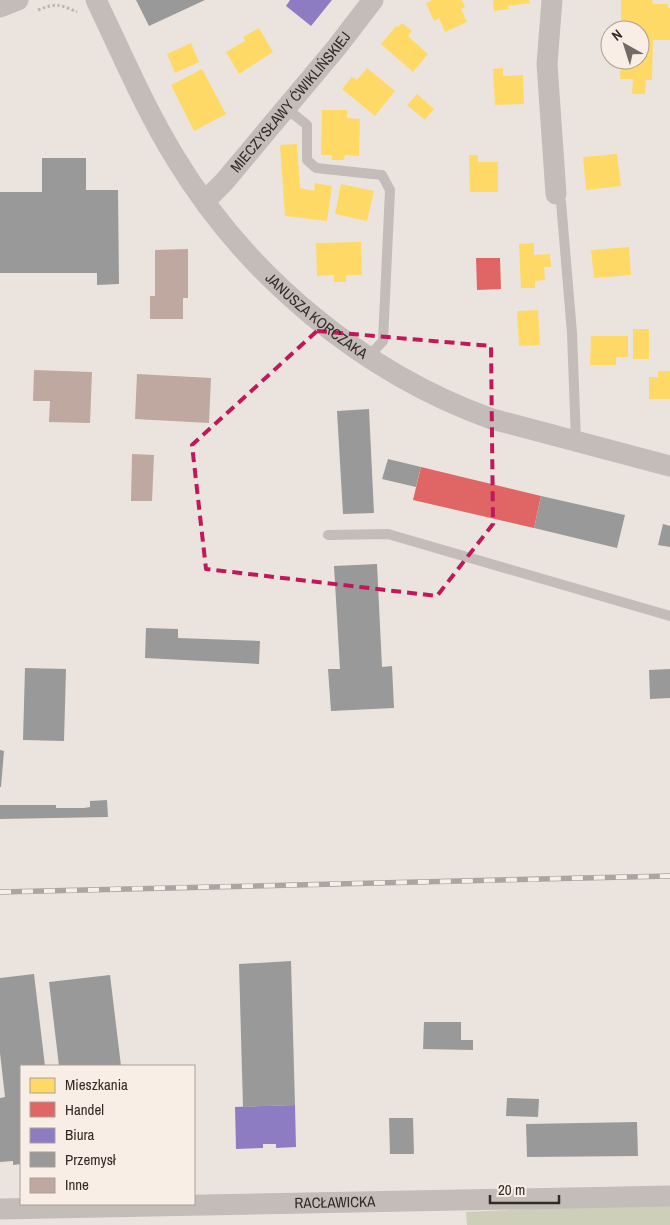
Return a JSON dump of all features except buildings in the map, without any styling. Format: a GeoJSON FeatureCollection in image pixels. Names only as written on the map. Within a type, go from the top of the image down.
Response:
{"type":"FeatureCollection","features":[{"type":"Feature","properties":{"kind":"street"},"geometry":{"type":"LineString","coordinates":[[0,7],[18,0]]}},
{"type":"Feature","properties":{"kind":"street","name":"JANUSZA KORCZAKA"},"geometry":{"type":"LineString","coordinates":[[96,0],[155,123],[177,161],[205,202],[250,258],[306,311],[368,357],[406,380],[466,410],[492,419],[670,466]]}},
{"type":"Feature","properties":{"kind":"street","name":"MIECZYSŁAWY ĆWIKLIŃSKIEJ"},"geometry":{"type":"LineString","coordinates":[[205,202],[224,182],[331,54],[373,0]]}},
{"type":"Feature","properties":{"kind":"street"},"geometry":{"type":"LineString","coordinates":[[552,0],[547,64],[556,194]]}},
{"type":"Feature","properties":{"kind":"street","name":"RACŁAWICKA"},"geometry":{"type":"LineString","coordinates":[[0,1209],[670,1196]]}},
{"type":"Feature","properties":{"kind":"lane"},"geometry":{"type":"LineString","coordinates":[[286,108],[307,125],[307,160],[316,168],[382,175],[390,190],[382,341],[368,357]]}},
{"type":"Feature","properties":{"kind":"lane"},"geometry":{"type":"LineString","coordinates":[[556,194],[561,202],[572,333],[576,441]]}},
{"type":"Feature","properties":{"kind":"lane"},"geometry":{"type":"LineString","coordinates":[[328,536],[388,534],[670,616]]}},
{"type":"Feature","properties":{"kind":"highlighted area"},"geometry":{"type":"Polygon","coordinates":[[[317,331],[491,346],[493,524],[437,596],[206,569],[192,445],[317,331]]]}},
{"type":"Feature","properties":{"kind":"green space"},"geometry":{"type":"Polygon","coordinates":[[[670,1206],[670,1225],[467,1225],[466,1212],[574,1207],[670,1206]]]}},
{"type":"Feature","properties":{"kind":"railway"},"geometry":{"type":"LineString","coordinates":[[0,892],[670,876]]}}]}
